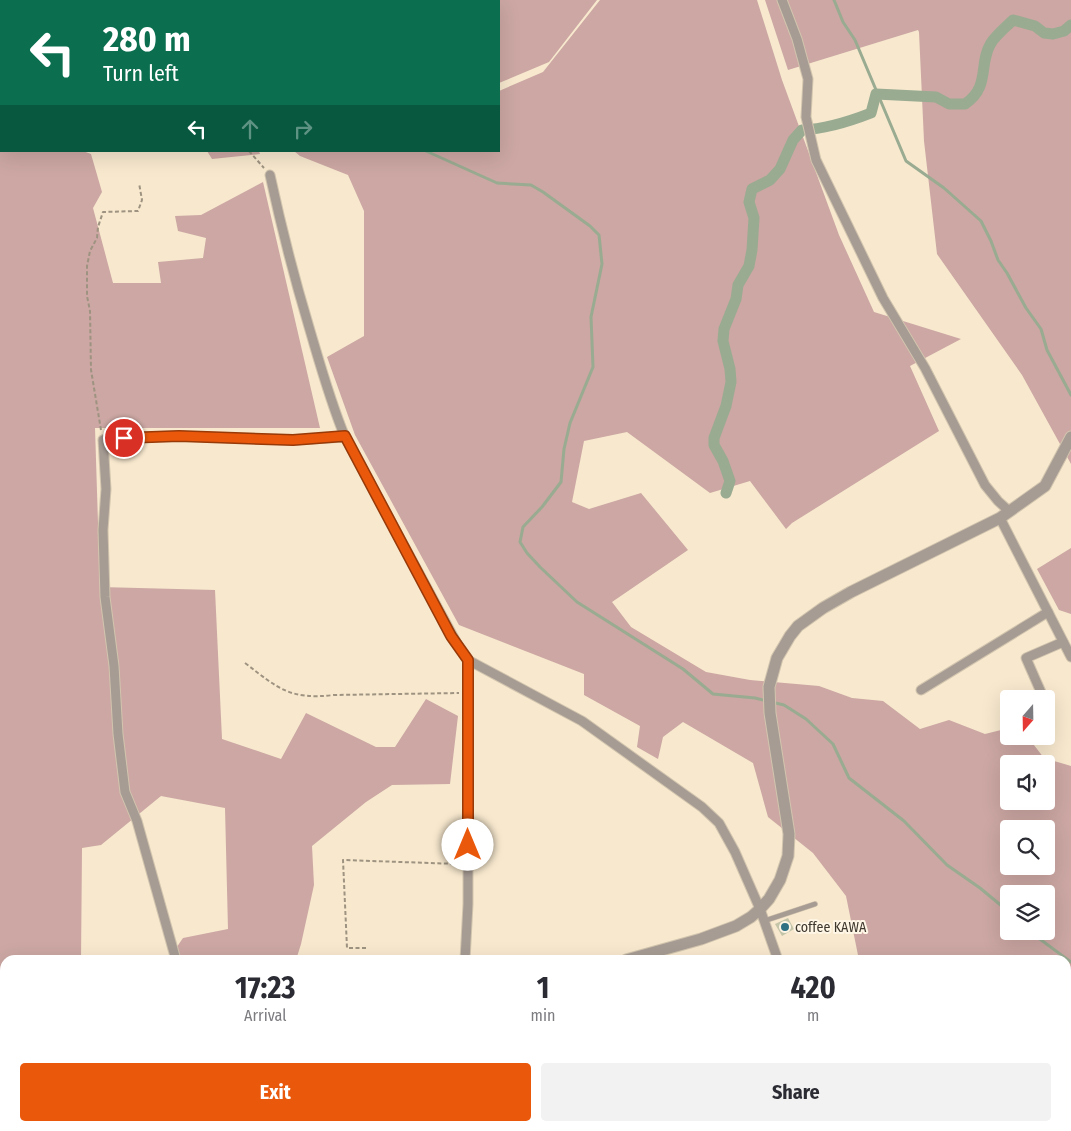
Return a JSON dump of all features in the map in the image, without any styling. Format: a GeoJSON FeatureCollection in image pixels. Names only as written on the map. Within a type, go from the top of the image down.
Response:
{"type":"FeatureCollection","features":[{"type":"Feature","properties":{"kind":"street"},"geometry":{"type":"LineString","coordinates":[[782,0],[797,39],[808,79],[806,117],[816,160],[882,298],[925,368],[986,485],[998,501],[1048,612],[1071,657]]}},
{"type":"Feature","properties":{"kind":"street"},"geometry":{"type":"LineString","coordinates":[[270,175],[304,311],[333,408],[345,436],[451,636],[468,660],[582,721],[702,808],[719,823],[735,852],[760,909],[776,955]]}},
{"type":"Feature","properties":{"kind":"street"},"geometry":{"type":"LineString","coordinates":[[175,955],[137,821],[126,792],[118,734],[114,666],[105,597],[103,530],[106,479],[103,440],[107,438],[179,436],[284,440],[345,436]]}},
{"type":"Feature","properties":{"kind":"street"},"geometry":{"type":"LineString","coordinates":[[643,955],[736,926],[760,909],[769,899],[780,880],[789,847],[784,797],[770,713],[770,678],[776,658],[798,626],[851,592],[1005,515],[1045,486],[1071,437]]}},
{"type":"Feature","properties":{"kind":"street"},"geometry":{"type":"LineString","coordinates":[[921,690],[1048,612]]}},
{"type":"Feature","properties":{"kind":"street"},"geometry":{"type":"LineString","coordinates":[[1040,690],[1026,658],[1063,642]]}},
{"type":"Feature","properties":{"kind":"street"},"geometry":{"type":"LineString","coordinates":[[465,955],[468,904],[468,660]]}},
{"type":"Feature","properties":{"kind":"lane"},"geometry":{"type":"LineString","coordinates":[[764,921],[815,904]]}},
{"type":"Feature","properties":{"kind":"path"},"geometry":{"type":"LineString","coordinates":[[250,152],[270,175]]}},
{"type":"Feature","properties":{"kind":"path"},"geometry":{"type":"LineString","coordinates":[[103,440],[91,370],[90,311],[87,296],[90,251],[96,238],[103,212],[138,211],[142,200],[139,183]]}},
{"type":"Feature","properties":{"kind":"path"},"geometry":{"type":"LineString","coordinates":[[245,663],[273,685],[289,693],[302,696],[452,692],[468,694]]}},
{"type":"Feature","properties":{"kind":"path"},"geometry":{"type":"LineString","coordinates":[[366,948],[347,948],[343,860],[468,864]]}},
{"type":"Feature","properties":{"kind":"shaded area"},"geometry":{"type":"Polygon","coordinates":[[[500,0],[597,0],[549,62],[500,83],[500,0]]]}},
{"type":"Feature","properties":{"kind":"shaded area"},"geometry":{"type":"Polygon","coordinates":[[[600,0],[757,0],[782,80],[839,235],[874,312],[961,339],[910,366],[939,431],[792,523],[786,529],[750,481],[710,493],[627,432],[584,441],[572,502],[589,509],[641,493],[688,550],[612,602],[631,627],[706,672],[750,680],[819,686],[852,698],[883,701],[920,729],[949,720],[985,734],[1000,730],[1000,745],[1034,745],[1042,755],[1000,755],[1000,810],[1055,810],[1055,761],[1071,766],[1071,955],[858,955],[846,896],[813,853],[768,817],[753,763],[683,722],[663,737],[658,759],[637,747],[640,726],[584,695],[584,674],[459,625],[355,435],[327,357],[364,336],[364,211],[348,175],[300,156],[295,152],[500,152],[500,91],[543,72],[600,0]]]}},
{"type":"Feature","properties":{"kind":"shaded area"},"geometry":{"type":"Polygon","coordinates":[[[765,0],[1071,0],[1071,464],[1022,375],[937,254],[924,141],[918,30],[788,70],[765,0]]]}},
{"type":"Feature","properties":{"kind":"shaded area"},"geometry":{"type":"Polygon","coordinates":[[[0,152],[86,152],[91,154],[102,192],[93,208],[113,283],[161,283],[158,262],[203,258],[206,238],[178,231],[175,216],[201,215],[263,182],[320,428],[95,428],[100,587],[215,590],[222,739],[281,759],[306,713],[376,747],[395,747],[426,699],[458,716],[450,784],[392,785],[366,802],[312,846],[314,885],[298,955],[171,955],[183,938],[228,929],[225,808],[161,796],[101,845],[82,848],[81,955],[0,955],[0,152]]]}},
{"type":"Feature","properties":{"kind":"shaded area"},"geometry":{"type":"Polygon","coordinates":[[[208,152],[259,152],[260,154],[212,159],[208,152]]]}},
{"type":"Feature","properties":{"kind":"shaded area"},"geometry":{"type":"Polygon","coordinates":[[[1071,548],[1071,614],[1059,610],[1037,569],[1071,548]]]}},
{"type":"Feature","properties":{"kind":"building","name":"coffee KAWA"},"geometry":{"type":"Polygon","coordinates":[[[788,918],[794,929],[782,936],[775,924],[788,918]]]}},
{"type":"Feature","properties":{"kind":"waterway"},"geometry":{"type":"LineString","coordinates":[[834,0],[843,22],[855,40],[906,161],[944,188],[981,221],[998,260],[1026,308],[1041,329],[1047,350],[1071,395]]}},
{"type":"Feature","properties":{"kind":"waterway"},"geometry":{"type":"LineString","coordinates":[[726,493],[730,481],[723,461],[714,445],[714,438],[726,406],[731,382],[730,369],[723,341],[724,329],[736,299],[738,285],[749,266],[752,250],[754,218],[749,202],[752,189],[770,180],[780,169],[793,140],[802,130],[837,124],[871,113],[876,94],[936,97],[949,104],[965,104],[978,90],[987,51],[991,43],[1013,20],[1035,26],[1044,33],[1053,34],[1064,31],[1071,25]]}},
{"type":"Feature","properties":{"kind":"waterway"},"geometry":{"type":"LineString","coordinates":[[428,152],[497,183],[531,185],[590,226],[599,235],[602,264],[591,317],[593,367],[570,423],[564,449],[561,482],[542,507],[523,527],[520,542],[527,553],[577,602],[683,669],[713,694],[755,698],[784,705],[806,719],[833,744],[849,778],[904,821],[947,865],[1000,905]]}},
{"type":"Feature","properties":{"kind":"waterway"},"geometry":{"type":"LineString","coordinates":[[1041,940],[1062,955]]}},
{"type":"Feature","properties":{"kind":"place","name":"coffee KAWA"},"geometry":{"type":"Point","coordinates":[785,927]}},
{"type":"Feature","properties":{"kind":"route"},"geometry":{"type":"LineString","coordinates":[[124,438],[203,436],[293,440],[345,436],[451,636],[468,660],[468,845]]}}]}
